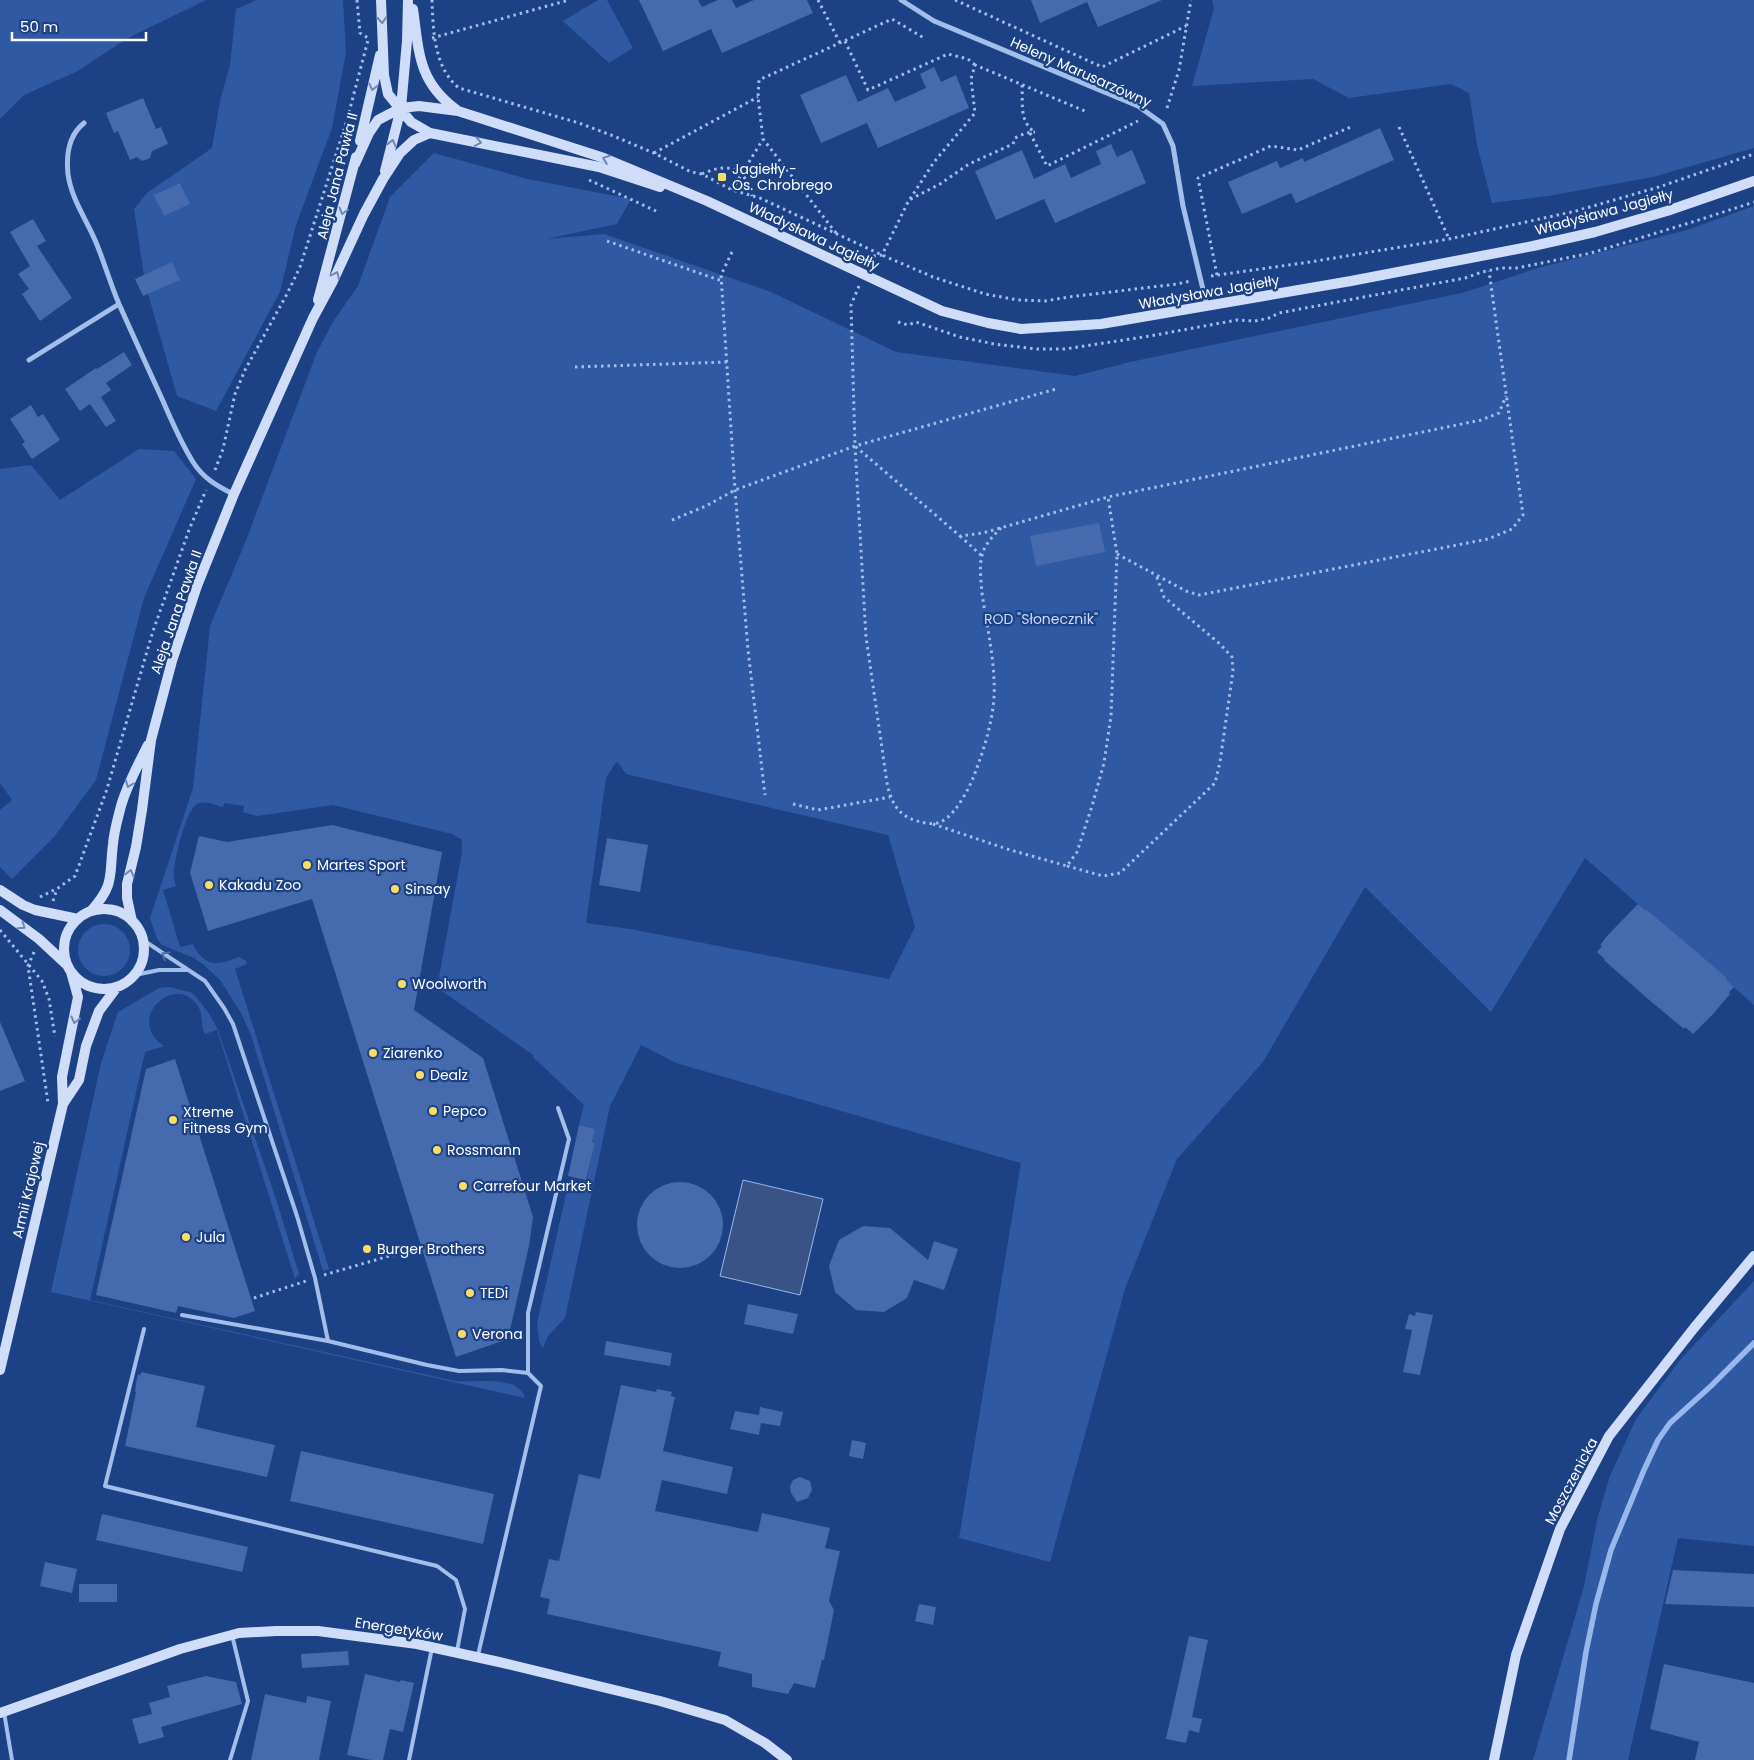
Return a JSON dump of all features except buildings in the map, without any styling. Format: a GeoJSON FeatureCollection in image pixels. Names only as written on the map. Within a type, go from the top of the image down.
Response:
{"type":"FeatureCollection","features":[{"type":"Feature","properties":{"kind":"street","name":"Aleja Jana Pawła II"},"geometry":{"type":"LineString","coordinates":[[381,0],[384,75],[388,94],[401,108]]}},
{"type":"Feature","properties":{"kind":"street","name":"Aleja Jana Pawła II"},"geometry":{"type":"LineString","coordinates":[[383,179],[401,108],[410,0]]}},
{"type":"Feature","properties":{"kind":"street","name":"Aleja Jana Pawła II"},"geometry":{"type":"LineString","coordinates":[[410,0],[424,73],[442,99],[458,110]]}},
{"type":"Feature","properties":{"kind":"street","name":"Heleny Marusarzówny"},"geometry":{"type":"LineString","coordinates":[[901,0],[934,21],[1138,106],[1163,124],[1173,146],[1183,206],[1207,306]]}},
{"type":"Feature","properties":{"kind":"street","name":"Aleja Jana Pawła II"},"geometry":{"type":"LineString","coordinates":[[313,318],[355,164],[383,39]]}},
{"type":"Feature","properties":{"kind":"street","name":"Władysława Jagiełły"},"geometry":{"type":"LineString","coordinates":[[355,164],[369,133],[378,120],[401,108],[419,106],[458,110],[604,158],[683,191],[942,311],[1021,329],[1101,324],[1351,281],[1542,244],[1595,232],[1667,211],[1754,181]]}},
{"type":"Feature","properties":{"kind":"street","name":"Władysława Jagiełły"},"geometry":{"type":"LineString","coordinates":[[401,108],[411,122],[430,133],[599,168],[658,187],[683,191]]}},
{"type":"Feature","properties":{"kind":"street"},"geometry":{"type":"LineString","coordinates":[[84,123],[78,128],[70,141],[68,175],[73,194],[91,230],[119,304],[193,463],[210,482],[234,494]]}},
{"type":"Feature","properties":{"kind":"street","name":"Aleja Jana Pawła II"},"geometry":{"type":"LineString","coordinates":[[132,921],[127,898],[127,884],[136,847],[151,740],[172,661],[197,586],[234,494],[313,318],[333,281],[364,214],[400,153],[414,140],[430,133]]}},
{"type":"Feature","properties":{"kind":"street"},"geometry":{"type":"LineString","coordinates":[[29,360],[119,304]]}},
{"type":"Feature","properties":{"kind":"street","name":"Aleja Jana Pawła II"},"geometry":{"type":"LineString","coordinates":[[91,912],[107,889],[111,875],[113,843],[121,804],[134,771],[151,740]]}},
{"type":"Feature","properties":{"kind":"street"},"geometry":{"type":"LineString","coordinates":[[0,890],[23,905],[35,910],[78,919]]}},
{"type":"Feature","properties":{"kind":"street"},"geometry":{"type":"LineString","coordinates":[[0,910],[38,939],[82,983],[102,990],[124,984],[135,975],[142,962],[144,947],[137,926],[113,910],[98,910],[78,919],[69,930],[64,944],[65,959],[69,969]]}},
{"type":"Feature","properties":{"kind":"street","name":"Armii Krajowej"},"geometry":{"type":"LineString","coordinates":[[0,1370],[63,1104],[62,1077],[78,997],[69,969]]}},
{"type":"Feature","properties":{"kind":"street","name":"Armii Krajowej"},"geometry":{"type":"LineString","coordinates":[[63,1104],[79,1080],[86,1046],[99,1011],[117,987]]}},
{"type":"Feature","properties":{"kind":"street","name":"Moszczenicka"},"geometry":{"type":"LineString","coordinates":[[1494,1760],[1516,1655],[1560,1529],[1609,1436],[1694,1328],[1754,1256]]}},
{"type":"Feature","properties":{"kind":"street","name":"Energetyków"},"geometry":{"type":"LineString","coordinates":[[2,1713],[180,1649],[239,1633],[318,1631],[369,1637],[432,1648],[660,1701],[725,1720],[765,1743],[787,1760]]}},
{"type":"Feature","properties":{"kind":"lane"},"geometry":{"type":"LineString","coordinates":[[143,940],[201,978],[212,990],[233,1024],[297,1216],[315,1278],[328,1341]]}},
{"type":"Feature","properties":{"kind":"lane"},"geometry":{"type":"LineString","coordinates":[[135,975],[159,970],[187,970]]}},
{"type":"Feature","properties":{"kind":"lane"},"geometry":{"type":"LineString","coordinates":[[528,1373],[528,1313],[569,1139],[558,1108]]}},
{"type":"Feature","properties":{"kind":"lane"},"geometry":{"type":"LineString","coordinates":[[182,1315],[328,1341],[426,1365],[459,1370],[502,1370],[528,1373],[540,1386],[478,1658]]}},
{"type":"Feature","properties":{"kind":"lane"},"geometry":{"type":"LineString","coordinates":[[144,1329],[105,1486],[437,1566],[456,1580],[465,1609],[456,1653]]}},
{"type":"Feature","properties":{"kind":"lane"},"geometry":{"type":"LineString","coordinates":[[230,1760],[248,1701],[232,1636]]}},
{"type":"Feature","properties":{"kind":"lane"},"geometry":{"type":"LineString","coordinates":[[409,1760],[432,1648]]}},
{"type":"Feature","properties":{"kind":"lane"},"geometry":{"type":"LineString","coordinates":[[2,1713],[12,1760]]}},
{"type":"Feature","properties":{"kind":"path"},"geometry":{"type":"LineString","coordinates":[[38,898],[58,888],[75,876],[106,792],[156,622],[189,530],[223,449],[235,394],[245,370],[300,267],[346,120],[368,38],[360,33],[357,0]]}},
{"type":"Feature","properties":{"kind":"path"},"geometry":{"type":"LineString","coordinates":[[432,0],[434,37],[441,63],[451,81],[459,88],[579,123],[654,153],[691,172],[702,174],[732,190],[752,196],[933,277],[985,294],[1018,300],[1045,301],[1177,284],[1217,275],[1449,239],[1576,210],[1659,187],[1754,154]]}},
{"type":"Feature","properties":{"kind":"path"},"geometry":{"type":"LineString","coordinates":[[434,37],[569,0]]}},
{"type":"Feature","properties":{"kind":"path"},"geometry":{"type":"LineString","coordinates":[[818,0],[840,43]]}},
{"type":"Feature","properties":{"kind":"path"},"geometry":{"type":"LineString","coordinates":[[955,0],[1102,67],[1186,26]]}},
{"type":"Feature","properties":{"kind":"path"},"geometry":{"type":"LineString","coordinates":[[1167,108],[1179,70],[1191,0]]}},
{"type":"Feature","properties":{"kind":"path"},"geometry":{"type":"LineString","coordinates":[[836,234],[763,139],[758,97],[759,80],[892,18],[924,38]]}},
{"type":"Feature","properties":{"kind":"path"},"geometry":{"type":"LineString","coordinates":[[845,41],[868,90],[948,54],[968,59],[975,66],[1085,111]]}},
{"type":"Feature","properties":{"kind":"path"},"geometry":{"type":"LineString","coordinates":[[882,255],[909,200],[934,162],[975,113],[971,79],[975,66]]}},
{"type":"Feature","properties":{"kind":"path"},"geometry":{"type":"LineString","coordinates":[[909,200],[940,184],[969,164],[1013,144],[1015,138],[1035,132],[1027,126],[1024,119],[1022,85]]}},
{"type":"Feature","properties":{"kind":"path"},"geometry":{"type":"LineString","coordinates":[[654,153],[758,97]]}},
{"type":"Feature","properties":{"kind":"path"},"geometry":{"type":"LineString","coordinates":[[1030,133],[1047,166],[1138,121]]}},
{"type":"Feature","properties":{"kind":"path"},"geometry":{"type":"LineString","coordinates":[[1217,275],[1198,178],[1271,146],[1298,150],[1354,126]]}},
{"type":"Feature","properties":{"kind":"path"},"geometry":{"type":"LineString","coordinates":[[1398,127],[1449,239]]}},
{"type":"Feature","properties":{"kind":"path"},"geometry":{"type":"LineString","coordinates":[[732,190],[763,139]]}},
{"type":"Feature","properties":{"kind":"path"},"geometry":{"type":"LineString","coordinates":[[702,174],[715,168],[726,167],[746,179],[752,196]]}},
{"type":"Feature","properties":{"kind":"path"},"geometry":{"type":"LineString","coordinates":[[607,241],[722,281]]}},
{"type":"Feature","properties":{"kind":"path"},"geometry":{"type":"LineString","coordinates":[[732,252],[721,275],[734,490],[748,650],[765,796]]}},
{"type":"Feature","properties":{"kind":"path"},"geometry":{"type":"LineString","coordinates":[[1117,554],[1186,591],[1199,595],[1488,539],[1512,529],[1523,515],[1489,271]]}},
{"type":"Feature","properties":{"kind":"path"},"geometry":{"type":"LineString","coordinates":[[851,305],[855,446],[866,637],[890,797],[901,813],[915,821],[932,824],[1007,849],[1103,876],[1120,873],[1215,783],[1220,762],[1233,671],[1232,657],[1220,644],[1164,597],[1156,575]]}},
{"type":"Feature","properties":{"kind":"path"},"geometry":{"type":"LineString","coordinates":[[574,367],[727,362]]}},
{"type":"Feature","properties":{"kind":"path"},"geometry":{"type":"LineString","coordinates":[[672,520],[706,506],[734,490],[855,446],[1056,389]]}},
{"type":"Feature","properties":{"kind":"path"},"geometry":{"type":"LineString","coordinates":[[960,536],[983,533],[1108,497],[1481,420],[1499,413],[1506,396]]}},
{"type":"Feature","properties":{"kind":"path"},"geometry":{"type":"LineString","coordinates":[[855,446],[982,556]]}},
{"type":"Feature","properties":{"kind":"path"},"geometry":{"type":"LineString","coordinates":[[1067,866],[1076,852],[1092,806],[1104,763],[1111,716],[1117,554],[1108,497]]}},
{"type":"Feature","properties":{"kind":"path"},"geometry":{"type":"LineString","coordinates":[[932,824],[944,820],[957,808],[975,774],[994,711],[994,680],[981,578],[982,556],[988,542],[1002,527]]}},
{"type":"Feature","properties":{"kind":"path"},"geometry":{"type":"LineString","coordinates":[[793,804],[818,810],[890,797]]}},
{"type":"Feature","properties":{"kind":"path"},"geometry":{"type":"LineString","coordinates":[[0,930],[42,982],[49,999],[56,1039]]}},
{"type":"Feature","properties":{"kind":"path"},"geometry":{"type":"LineString","coordinates":[[28,966],[48,1108],[51,1088]]}},
{"type":"Feature","properties":{"kind":"green space"},"geometry":{"type":"Polygon","coordinates":[[[0,0],[206,0],[128,38],[76,72],[24,95],[0,119],[0,0]]]}},
{"type":"Feature","properties":{"kind":"green space"},"geometry":{"type":"Polygon","coordinates":[[[257,0],[343,0],[346,52],[332,128],[296,225],[280,292],[216,411],[177,396],[145,283],[134,209],[147,193],[212,148],[220,101],[230,65],[236,9],[257,0]]]}},
{"type":"Feature","properties":{"kind":"green space"},"geometry":{"type":"Polygon","coordinates":[[[598,0],[607,0],[633,48],[609,63],[563,21],[598,0]]]}},
{"type":"Feature","properties":{"kind":"green space"},"geometry":{"type":"Polygon","coordinates":[[[1212,0],[1754,0],[1754,148],[1653,177],[1548,196],[1492,203],[1477,145],[1469,93],[1451,84],[1349,98],[1313,79],[1192,86],[1214,8],[1212,0]]]}},
{"type":"Feature","properties":{"kind":"green space","name":"ROD \"Słonecznik\""},"geometry":{"type":"Polygon","coordinates":[[[434,153],[528,179],[631,199],[617,224],[546,239],[604,234],[771,292],[896,352],[1075,376],[1130,362],[1462,293],[1538,268],[1687,230],[1754,206],[1754,1005],[1585,858],[1491,1012],[1365,887],[1263,1062],[1177,1159],[1125,1289],[1050,1562],[959,1538],[1021,1163],[676,1063],[641,1045],[610,1106],[565,1318],[548,1336],[543,1348],[539,1341],[537,1323],[567,1190],[569,1187],[578,1187],[586,1182],[595,1143],[592,1142],[595,1129],[579,1125],[584,1105],[533,1055],[441,989],[439,977],[462,852],[462,840],[452,834],[333,805],[257,816],[243,812],[244,806],[224,803],[223,807],[203,802],[193,808],[182,834],[176,855],[174,872],[176,886],[163,890],[180,947],[193,944],[202,957],[212,963],[224,962],[239,957],[246,961],[247,964],[235,969],[329,1269],[323,1271],[251,1035],[241,1013],[220,980],[204,965],[194,958],[162,945],[157,939],[150,918],[193,788],[210,626],[245,543],[317,352],[334,320],[358,286],[390,197],[434,153]],[[617,761],[606,778],[586,923],[630,929],[889,979],[915,927],[888,835],[626,774],[617,761]]]}},
{"type":"Feature","properties":{"kind":"green space"},"geometry":{"type":"Polygon","coordinates":[[[139,449],[174,451],[196,479],[144,598],[96,780],[54,837],[12,879],[0,867],[0,810],[12,800],[0,783],[0,469],[31,465],[60,500],[139,449]]]}},
{"type":"Feature","properties":{"kind":"green space"},"geometry":{"type":"Polygon","coordinates":[[[99,924],[109,924],[123,931],[130,945],[130,955],[123,969],[109,976],[99,976],[89,972],[82,965],[78,955],[78,945],[82,935],[89,928],[99,924]]]}},
{"type":"Feature","properties":{"kind":"green space"},"geometry":{"type":"Polygon","coordinates":[[[170,987],[193,993],[210,1015],[218,1030],[276,1199],[299,1274],[295,1279],[217,1030],[205,1034],[197,1005],[188,996],[177,994],[166,997],[157,1003],[151,1013],[149,1024],[153,1035],[164,1046],[145,1052],[90,1300],[455,1381],[494,1381],[505,1383],[521,1390],[525,1398],[51,1292],[101,1063],[118,1012],[159,988],[170,987]]]}},
{"type":"Feature","properties":{"kind":"green space"},"geometry":{"type":"Polygon","coordinates":[[[1754,1281],[1754,1546],[1678,1538],[1628,1760],[1533,1760],[1584,1586],[1598,1516],[1610,1476],[1636,1419],[1680,1360],[1754,1281]]]}},
{"type":"Feature","properties":{"kind":"shaded area"},"geometry":{"type":"Polygon","coordinates":[[[743,1180],[823,1199],[800,1295],[720,1276],[743,1180]]]}},
{"type":"Feature","properties":{"kind":"waterway"},"geometry":{"type":"LineString","coordinates":[[1569,1760],[1586,1652],[1596,1604],[1611,1550],[1644,1470],[1658,1440],[1670,1423],[1754,1343]]}},
{"type":"Feature","properties":{"kind":"place","name":"Jagiełły - Os. Chrobrego"},"geometry":{"type":"Point","coordinates":[722,177]}},
{"type":"Feature","properties":{"kind":"place","name":"Martes Sport"},"geometry":{"type":"Point","coordinates":[307,865]}},
{"type":"Feature","properties":{"kind":"place","name":"Kakadu Zoo"},"geometry":{"type":"Point","coordinates":[209,885]}},
{"type":"Feature","properties":{"kind":"place","name":"Sinsay"},"geometry":{"type":"Point","coordinates":[395,889]}},
{"type":"Feature","properties":{"kind":"place","name":"Woolworth"},"geometry":{"type":"Point","coordinates":[402,984]}},
{"type":"Feature","properties":{"kind":"place","name":"Ziarenko"},"geometry":{"type":"Point","coordinates":[373,1053]}},
{"type":"Feature","properties":{"kind":"place","name":"Dealz"},"geometry":{"type":"Point","coordinates":[420,1075]}},
{"type":"Feature","properties":{"kind":"place","name":"Pepco"},"geometry":{"type":"Point","coordinates":[433,1111]}},
{"type":"Feature","properties":{"kind":"place","name":"Xtreme Fitness Gym"},"geometry":{"type":"Point","coordinates":[173,1120]}},
{"type":"Feature","properties":{"kind":"place","name":"Rossmann"},"geometry":{"type":"Point","coordinates":[437,1150]}},
{"type":"Feature","properties":{"kind":"place","name":"Carrefour Market"},"geometry":{"type":"Point","coordinates":[463,1186]}},
{"type":"Feature","properties":{"kind":"place","name":"Jula"},"geometry":{"type":"Point","coordinates":[186,1237]}},
{"type":"Feature","properties":{"kind":"place","name":"Burger Brothers"},"geometry":{"type":"Point","coordinates":[367,1249]}},
{"type":"Feature","properties":{"kind":"place","name":"TEDi"},"geometry":{"type":"Point","coordinates":[470,1293]}},
{"type":"Feature","properties":{"kind":"place","name":"Verona"},"geometry":{"type":"Point","coordinates":[462,1334]}}]}
